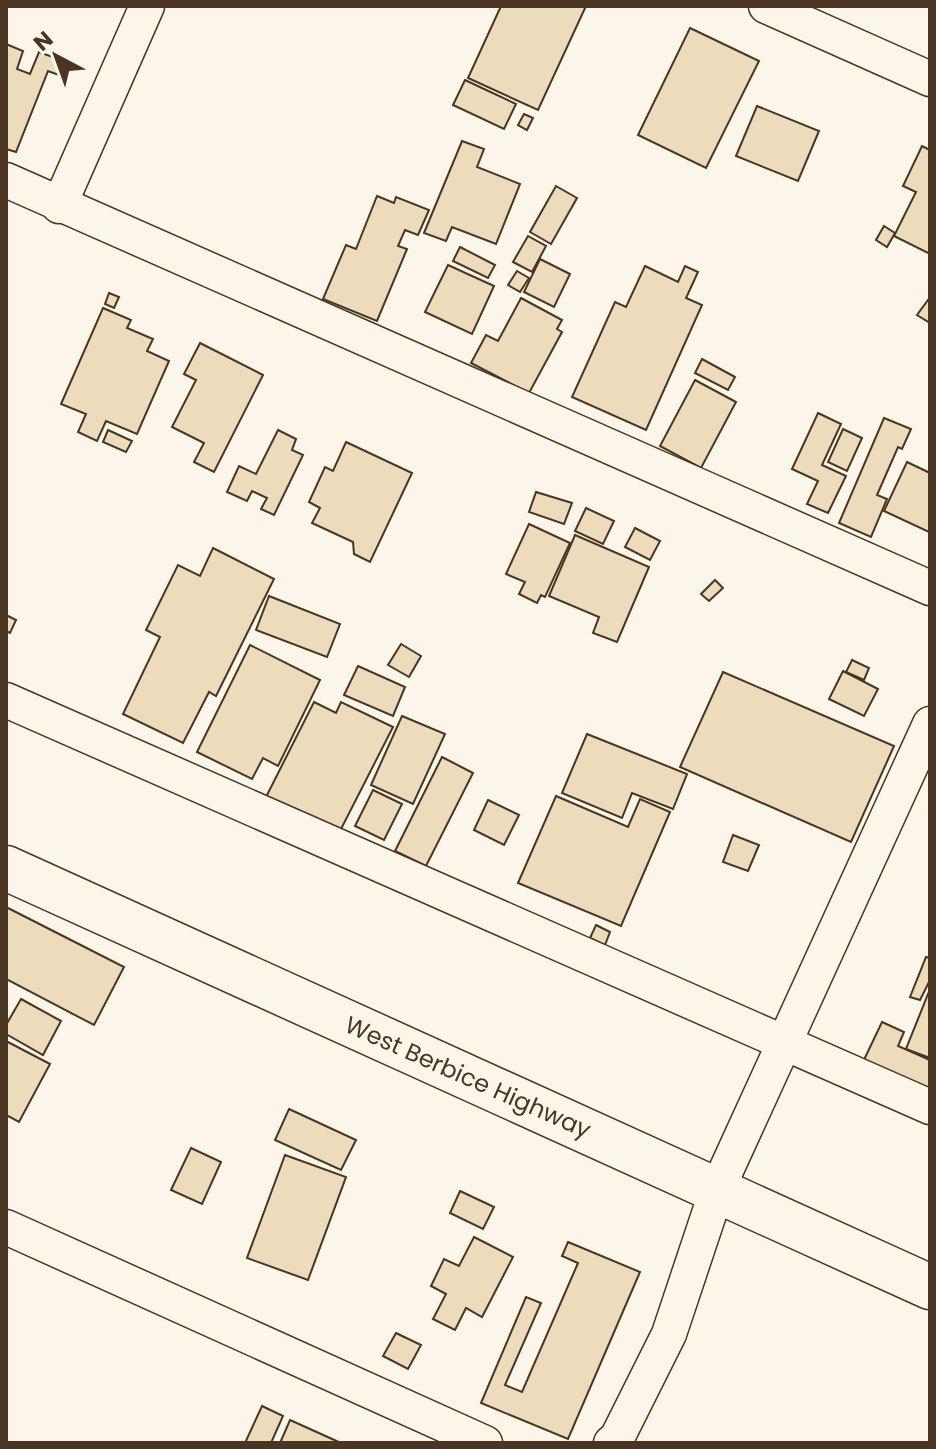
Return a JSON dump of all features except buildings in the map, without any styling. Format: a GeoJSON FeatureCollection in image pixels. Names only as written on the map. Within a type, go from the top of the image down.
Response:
{"type":"FeatureCollection","features":[{"type":"Feature","properties":{"kind":"main road","name":"West Berbice Highway"},"geometry":{"type":"LineString","coordinates":[[6,868],[930,1287]]}},
{"type":"Feature","properties":{"kind":"street"},"geometry":{"type":"LineString","coordinates":[[59,206],[147,6]]}},
{"type":"Feature","properties":{"kind":"street"},"geometry":{"type":"LineString","coordinates":[[766,6],[930,79]]}},
{"type":"Feature","properties":{"kind":"street"},"geometry":{"type":"LineString","coordinates":[[6,180],[930,588]]}},
{"type":"Feature","properties":{"kind":"street"},"geometry":{"type":"LineString","coordinates":[[6,700],[930,1107]]}},
{"type":"Feature","properties":{"kind":"street"},"geometry":{"type":"LineString","coordinates":[[611,1443],[617,1438],[669,1334],[717,1190],[930,724]]}},
{"type":"Feature","properties":{"kind":"street"},"geometry":{"type":"LineString","coordinates":[[6,1227],[485,1443]]}}]}
